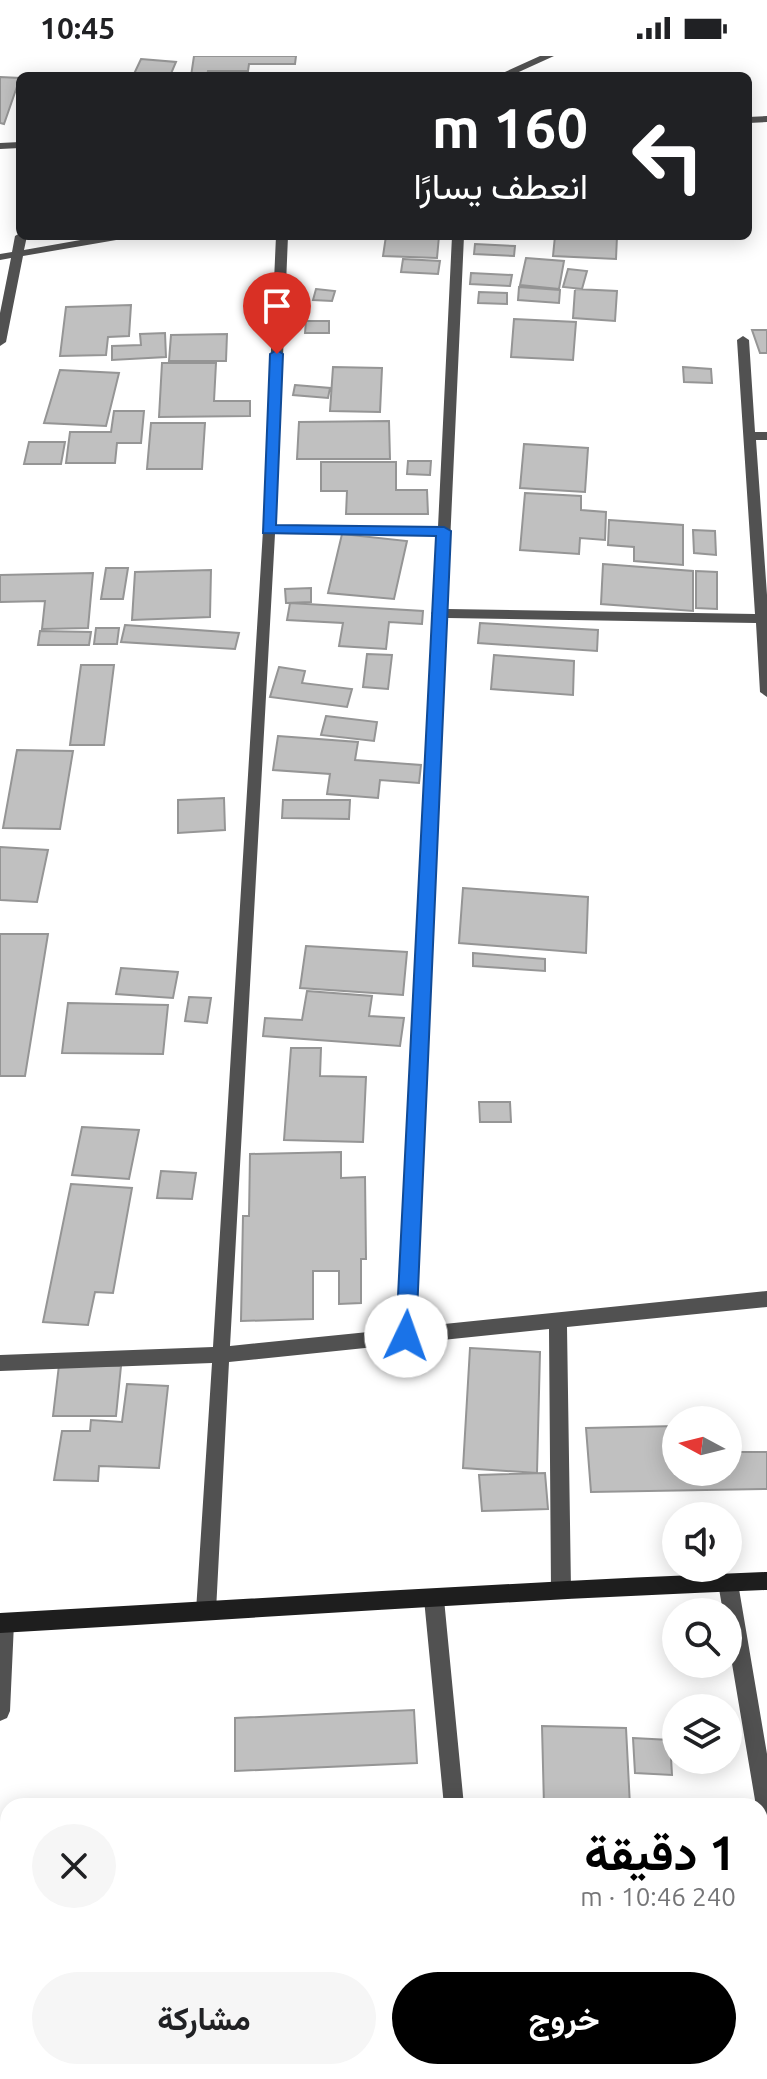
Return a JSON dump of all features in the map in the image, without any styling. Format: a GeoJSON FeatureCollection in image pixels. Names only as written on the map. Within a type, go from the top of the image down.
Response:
{"type":"FeatureCollection","features":[{"type":"Feature","properties":{"kind":"main road"},"geometry":{"type":"LineString","coordinates":[[2,1623],[561,1589],[767,1581]]}},
{"type":"Feature","properties":{"kind":"street"},"geometry":{"type":"LineString","coordinates":[[511,72],[549,56]]}},
{"type":"Feature","properties":{"kind":"street"},"geometry":{"type":"LineString","coordinates":[[0,342],[20,240]]}},
{"type":"Feature","properties":{"kind":"street"},"geometry":{"type":"LineString","coordinates":[[0,257],[100,240]]}},
{"type":"Feature","properties":{"kind":"street"},"geometry":{"type":"LineString","coordinates":[[206,1611],[269,530],[282,240]]}},
{"type":"Feature","properties":{"kind":"street"},"geometry":{"type":"LineString","coordinates":[[406,1336],[458,240]]}},
{"type":"Feature","properties":{"kind":"street"},"geometry":{"type":"LineString","coordinates":[[743,340],[767,692]]}},
{"type":"Feature","properties":{"kind":"street"},"geometry":{"type":"LineString","coordinates":[[750,436],[767,436]]}},
{"type":"Feature","properties":{"kind":"street"},"geometry":{"type":"LineString","coordinates":[[269,530],[444,531]]}},
{"type":"Feature","properties":{"kind":"street"},"geometry":{"type":"LineString","coordinates":[[438,613],[764,619]]}},
{"type":"Feature","properties":{"kind":"street"},"geometry":{"type":"LineString","coordinates":[[0,1363],[219,1355],[767,1299]]}},
{"type":"Feature","properties":{"kind":"street"},"geometry":{"type":"LineString","coordinates":[[558,1321],[561,1589]]}},
{"type":"Feature","properties":{"kind":"street"},"geometry":{"type":"LineString","coordinates":[[728,1583],[764,1798]]}},
{"type":"Feature","properties":{"kind":"street"},"geometry":{"type":"LineString","coordinates":[[434,1599],[453,1798]]}},
{"type":"Feature","properties":{"kind":"street"},"geometry":{"type":"LineString","coordinates":[[0,1711],[2,1623]]}},
{"type":"Feature","properties":{"kind":"building"},"geometry":{"type":"Polygon","coordinates":[[[194,56],[296,56],[295,64],[249,64],[248,71],[192,72],[194,56]]]}},
{"type":"Feature","properties":{"kind":"building"},"geometry":{"type":"Polygon","coordinates":[[[141,59],[176,62],[172,72],[135,72],[141,59]]]}},
{"type":"Feature","properties":{"kind":"building"},"geometry":{"type":"Polygon","coordinates":[[[0,77],[16,78],[16,90],[4,124],[0,123],[0,77]]]}},
{"type":"Feature","properties":{"kind":"building"},"geometry":{"type":"Polygon","coordinates":[[[385,240],[439,240],[437,258],[383,256],[385,240]]]}},
{"type":"Feature","properties":{"kind":"building"},"geometry":{"type":"Polygon","coordinates":[[[555,240],[617,240],[616,259],[553,256],[555,240]]]}},
{"type":"Feature","properties":{"kind":"building"},"geometry":{"type":"Polygon","coordinates":[[[475,244],[515,246],[514,256],[474,254],[475,244]]]}},
{"type":"Feature","properties":{"kind":"building"},"geometry":{"type":"Polygon","coordinates":[[[526,258],[564,261],[559,289],[520,285],[526,258]]]}},
{"type":"Feature","properties":{"kind":"building"},"geometry":{"type":"Polygon","coordinates":[[[403,259],[440,261],[438,274],[401,272],[403,259]]]}},
{"type":"Feature","properties":{"kind":"building"},"geometry":{"type":"Polygon","coordinates":[[[568,269],[587,271],[582,289],[563,287],[568,269]]]}},
{"type":"Feature","properties":{"kind":"building"},"geometry":{"type":"Polygon","coordinates":[[[471,273],[512,275],[510,286],[470,284],[471,273]]]}},
{"type":"Feature","properties":{"kind":"building"},"geometry":{"type":"Polygon","coordinates":[[[519,287],[560,290],[559,303],[518,300],[519,287]]]}},
{"type":"Feature","properties":{"kind":"building"},"geometry":{"type":"Polygon","coordinates":[[[316,289],[335,291],[332,301],[313,300],[316,289]]]}},
{"type":"Feature","properties":{"kind":"building"},"geometry":{"type":"Polygon","coordinates":[[[575,289],[617,291],[615,321],[573,318],[575,289]]]}},
{"type":"Feature","properties":{"kind":"building"},"geometry":{"type":"Polygon","coordinates":[[[479,292],[507,293],[507,304],[478,303],[479,292]]]}},
{"type":"Feature","properties":{"kind":"building"},"geometry":{"type":"Polygon","coordinates":[[[131,305],[129,336],[108,337],[106,355],[60,356],[66,307],[131,305]]]}},
{"type":"Feature","properties":{"kind":"building"},"geometry":{"type":"Polygon","coordinates":[[[514,319],[576,322],[573,360],[511,357],[514,319]]]}},
{"type":"Feature","properties":{"kind":"building"},"geometry":{"type":"Polygon","coordinates":[[[306,321],[329,321],[329,333],[305,333],[306,321]]]}},
{"type":"Feature","properties":{"kind":"building"},"geometry":{"type":"Polygon","coordinates":[[[752,330],[767,330],[767,353],[760,353],[752,330]]]}},
{"type":"Feature","properties":{"kind":"building"},"geometry":{"type":"Polygon","coordinates":[[[165,333],[166,357],[112,360],[112,346],[141,345],[140,334],[165,333]]]}},
{"type":"Feature","properties":{"kind":"building"},"geometry":{"type":"Polygon","coordinates":[[[227,334],[226,361],[169,361],[171,335],[227,334]]]}},
{"type":"Feature","properties":{"kind":"building"},"geometry":{"type":"Polygon","coordinates":[[[162,363],[216,363],[214,401],[250,401],[250,416],[159,417],[162,363]]]}},
{"type":"Feature","properties":{"kind":"building"},"geometry":{"type":"Polygon","coordinates":[[[333,367],[382,368],[380,412],[330,411],[333,367]]]}},
{"type":"Feature","properties":{"kind":"building"},"geometry":{"type":"Polygon","coordinates":[[[683,367],[711,369],[712,383],[684,382],[683,367]]]}},
{"type":"Feature","properties":{"kind":"building"},"geometry":{"type":"Polygon","coordinates":[[[60,370],[119,373],[106,426],[44,423],[60,370]]]}},
{"type":"Feature","properties":{"kind":"building"},"geometry":{"type":"Polygon","coordinates":[[[295,385],[330,388],[328,398],[293,395],[295,385]]]}},
{"type":"Feature","properties":{"kind":"building"},"geometry":{"type":"Polygon","coordinates":[[[114,411],[144,411],[141,443],[117,443],[115,463],[66,463],[70,432],[111,432],[114,411]]]}},
{"type":"Feature","properties":{"kind":"building"},"geometry":{"type":"Polygon","coordinates":[[[389,421],[390,459],[297,459],[299,422],[389,421]]]}},
{"type":"Feature","properties":{"kind":"building"},"geometry":{"type":"Polygon","coordinates":[[[151,423],[205,423],[202,469],[147,469],[151,423]]]}},
{"type":"Feature","properties":{"kind":"building"},"geometry":{"type":"Polygon","coordinates":[[[29,442],[65,442],[61,464],[24,464],[29,442]]]}},
{"type":"Feature","properties":{"kind":"building"},"geometry":{"type":"Polygon","coordinates":[[[524,444],[588,448],[585,492],[520,488],[524,444]]]}},
{"type":"Feature","properties":{"kind":"building"},"geometry":{"type":"Polygon","coordinates":[[[408,461],[431,461],[430,475],[407,474],[408,461]]]}},
{"type":"Feature","properties":{"kind":"building"},"geometry":{"type":"Polygon","coordinates":[[[321,462],[396,462],[396,490],[427,490],[428,514],[346,514],[347,491],[321,491],[321,462]]]}},
{"type":"Feature","properties":{"kind":"building"},"geometry":{"type":"Polygon","coordinates":[[[525,493],[581,496],[581,510],[606,512],[605,540],[580,538],[579,554],[520,550],[525,493]]]}},
{"type":"Feature","properties":{"kind":"building"},"geometry":{"type":"Polygon","coordinates":[[[609,520],[683,525],[683,565],[634,561],[634,547],[608,545],[609,520]]]}},
{"type":"Feature","properties":{"kind":"building"},"geometry":{"type":"Polygon","coordinates":[[[693,530],[715,531],[716,555],[694,553],[693,530]]]}},
{"type":"Feature","properties":{"kind":"building"},"geometry":{"type":"Polygon","coordinates":[[[342,534],[407,541],[394,599],[328,593],[342,534]]]}},
{"type":"Feature","properties":{"kind":"building"},"geometry":{"type":"Polygon","coordinates":[[[603,564],[693,571],[693,611],[601,604],[603,564]]]}},
{"type":"Feature","properties":{"kind":"building"},"geometry":{"type":"Polygon","coordinates":[[[106,568],[128,568],[123,599],[101,599],[106,568]]]}},
{"type":"Feature","properties":{"kind":"building"},"geometry":{"type":"Polygon","coordinates":[[[211,570],[210,617],[132,620],[135,572],[211,570]]]}},
{"type":"Feature","properties":{"kind":"building"},"geometry":{"type":"Polygon","coordinates":[[[696,571],[717,572],[717,609],[696,608],[696,571]]]}},
{"type":"Feature","properties":{"kind":"building"},"geometry":{"type":"Polygon","coordinates":[[[93,573],[88,628],[42,629],[45,601],[0,602],[0,575],[93,573]]]}},
{"type":"Feature","properties":{"kind":"building"},"geometry":{"type":"Polygon","coordinates":[[[311,588],[311,602],[286,603],[285,589],[311,588]]]}},
{"type":"Feature","properties":{"kind":"building"},"geometry":{"type":"Polygon","coordinates":[[[290,603],[423,611],[422,624],[389,622],[386,649],[339,646],[343,623],[287,620],[290,603]]]}},
{"type":"Feature","properties":{"kind":"building"},"geometry":{"type":"Polygon","coordinates":[[[480,623],[598,630],[597,651],[478,643],[480,623]]]}},
{"type":"Feature","properties":{"kind":"building"},"geometry":{"type":"Polygon","coordinates":[[[125,625],[239,633],[235,649],[121,642],[125,625]]]}},
{"type":"Feature","properties":{"kind":"building"},"geometry":{"type":"Polygon","coordinates":[[[96,628],[119,628],[117,644],[94,644],[96,628]]]}},
{"type":"Feature","properties":{"kind":"building"},"geometry":{"type":"Polygon","coordinates":[[[40,631],[91,632],[89,645],[38,645],[40,631]]]}},
{"type":"Feature","properties":{"kind":"building"},"geometry":{"type":"Polygon","coordinates":[[[367,654],[392,655],[388,689],[363,687],[367,654]]]}},
{"type":"Feature","properties":{"kind":"building"},"geometry":{"type":"Polygon","coordinates":[[[494,655],[574,661],[573,695],[491,689],[494,655]]]}},
{"type":"Feature","properties":{"kind":"building"},"geometry":{"type":"Polygon","coordinates":[[[81,665],[114,665],[104,745],[70,745],[81,665]]]}},
{"type":"Feature","properties":{"kind":"building"},"geometry":{"type":"Polygon","coordinates":[[[279,667],[305,671],[302,683],[352,689],[347,707],[270,697],[279,667]]]}},
{"type":"Feature","properties":{"kind":"building"},"geometry":{"type":"Polygon","coordinates":[[[326,716],[377,722],[374,741],[321,735],[326,716]]]}},
{"type":"Feature","properties":{"kind":"building"},"geometry":{"type":"Polygon","coordinates":[[[278,736],[358,742],[355,760],[421,765],[419,783],[380,780],[378,798],[327,794],[330,774],[273,770],[278,736]]]}},
{"type":"Feature","properties":{"kind":"building"},"geometry":{"type":"Polygon","coordinates":[[[17,750],[73,751],[60,829],[3,828],[17,750]]]}},
{"type":"Feature","properties":{"kind":"building"},"geometry":{"type":"Polygon","coordinates":[[[224,798],[225,830],[178,833],[178,800],[224,798]]]}},
{"type":"Feature","properties":{"kind":"building"},"geometry":{"type":"Polygon","coordinates":[[[283,800],[350,800],[349,819],[282,818],[283,800]]]}},
{"type":"Feature","properties":{"kind":"building"},"geometry":{"type":"Polygon","coordinates":[[[0,847],[48,850],[37,902],[0,900],[0,847]]]}},
{"type":"Feature","properties":{"kind":"building"},"geometry":{"type":"Polygon","coordinates":[[[463,888],[588,897],[586,953],[459,943],[463,888]]]}},
{"type":"Feature","properties":{"kind":"building"},"geometry":{"type":"Polygon","coordinates":[[[0,934],[48,934],[25,1076],[0,1076],[0,934]]]}},
{"type":"Feature","properties":{"kind":"building"},"geometry":{"type":"Polygon","coordinates":[[[306,946],[407,952],[403,995],[300,988],[306,946]]]}},
{"type":"Feature","properties":{"kind":"building"},"geometry":{"type":"Polygon","coordinates":[[[473,953],[545,959],[545,971],[473,966],[473,953]]]}},
{"type":"Feature","properties":{"kind":"building"},"geometry":{"type":"Polygon","coordinates":[[[121,968],[178,972],[173,998],[116,994],[121,968]]]}},
{"type":"Feature","properties":{"kind":"building"},"geometry":{"type":"Polygon","coordinates":[[[307,991],[372,996],[369,1016],[404,1018],[400,1046],[263,1036],[265,1018],[302,1020],[307,991]]]}},
{"type":"Feature","properties":{"kind":"building"},"geometry":{"type":"Polygon","coordinates":[[[189,997],[211,998],[207,1023],[185,1021],[189,997]]]}},
{"type":"Feature","properties":{"kind":"building"},"geometry":{"type":"Polygon","coordinates":[[[68,1003],[168,1005],[163,1054],[62,1053],[68,1003]]]}},
{"type":"Feature","properties":{"kind":"building"},"geometry":{"type":"Polygon","coordinates":[[[291,1048],[321,1048],[320,1076],[366,1077],[363,1142],[284,1140],[291,1048]]]}},
{"type":"Feature","properties":{"kind":"building"},"geometry":{"type":"Polygon","coordinates":[[[479,1102],[510,1102],[511,1122],[480,1122],[479,1102]]]}},
{"type":"Feature","properties":{"kind":"building"},"geometry":{"type":"Polygon","coordinates":[[[82,1127],[139,1130],[129,1179],[72,1175],[82,1127]]]}},
{"type":"Feature","properties":{"kind":"building"},"geometry":{"type":"Polygon","coordinates":[[[341,1152],[341,1178],[365,1177],[366,1259],[361,1259],[361,1303],[339,1304],[339,1271],[313,1271],[313,1319],[241,1321],[243,1216],[249,1216],[250,1154],[341,1152]]]}},
{"type":"Feature","properties":{"kind":"building"},"geometry":{"type":"Polygon","coordinates":[[[161,1171],[196,1173],[192,1199],[157,1198],[161,1171]]]}},
{"type":"Feature","properties":{"kind":"building"},"geometry":{"type":"Polygon","coordinates":[[[71,1184],[132,1188],[113,1293],[95,1292],[88,1325],[43,1322],[71,1184]]]}},
{"type":"Feature","properties":{"kind":"building"},"geometry":{"type":"Polygon","coordinates":[[[470,1348],[540,1352],[537,1473],[463,1468],[470,1348]]]}},
{"type":"Feature","properties":{"kind":"building"},"geometry":{"type":"Polygon","coordinates":[[[59,1365],[121,1366],[116,1416],[53,1416],[59,1365]]]}},
{"type":"Feature","properties":{"kind":"building"},"geometry":{"type":"Polygon","coordinates":[[[127,1384],[168,1386],[159,1468],[99,1466],[98,1481],[54,1480],[62,1431],[90,1431],[91,1420],[122,1422],[127,1384]]]}},
{"type":"Feature","properties":{"kind":"building"},"geometry":{"type":"Polygon","coordinates":[[[662,1426],[662,1486],[742,1486],[742,1452],[767,1452],[767,1489],[591,1492],[586,1428],[662,1426]]]}},
{"type":"Feature","properties":{"kind":"building"},"geometry":{"type":"Polygon","coordinates":[[[545,1473],[548,1509],[482,1511],[479,1475],[545,1473]]]}},
{"type":"Feature","properties":{"kind":"building"},"geometry":{"type":"Polygon","coordinates":[[[414,1710],[417,1763],[235,1771],[235,1718],[414,1710]]]}},
{"type":"Feature","properties":{"kind":"building"},"geometry":{"type":"Polygon","coordinates":[[[542,1726],[626,1728],[630,1798],[544,1798],[542,1726]]]}},
{"type":"Feature","properties":{"kind":"building"},"geometry":{"type":"Polygon","coordinates":[[[633,1738],[662,1740],[662,1774],[672,1775],[635,1773],[633,1738]]]}},
{"type":"Feature","properties":{"kind":"route"},"geometry":{"type":"LineString","coordinates":[[277,354],[269,530],[444,531],[406,1336]]}}]}
